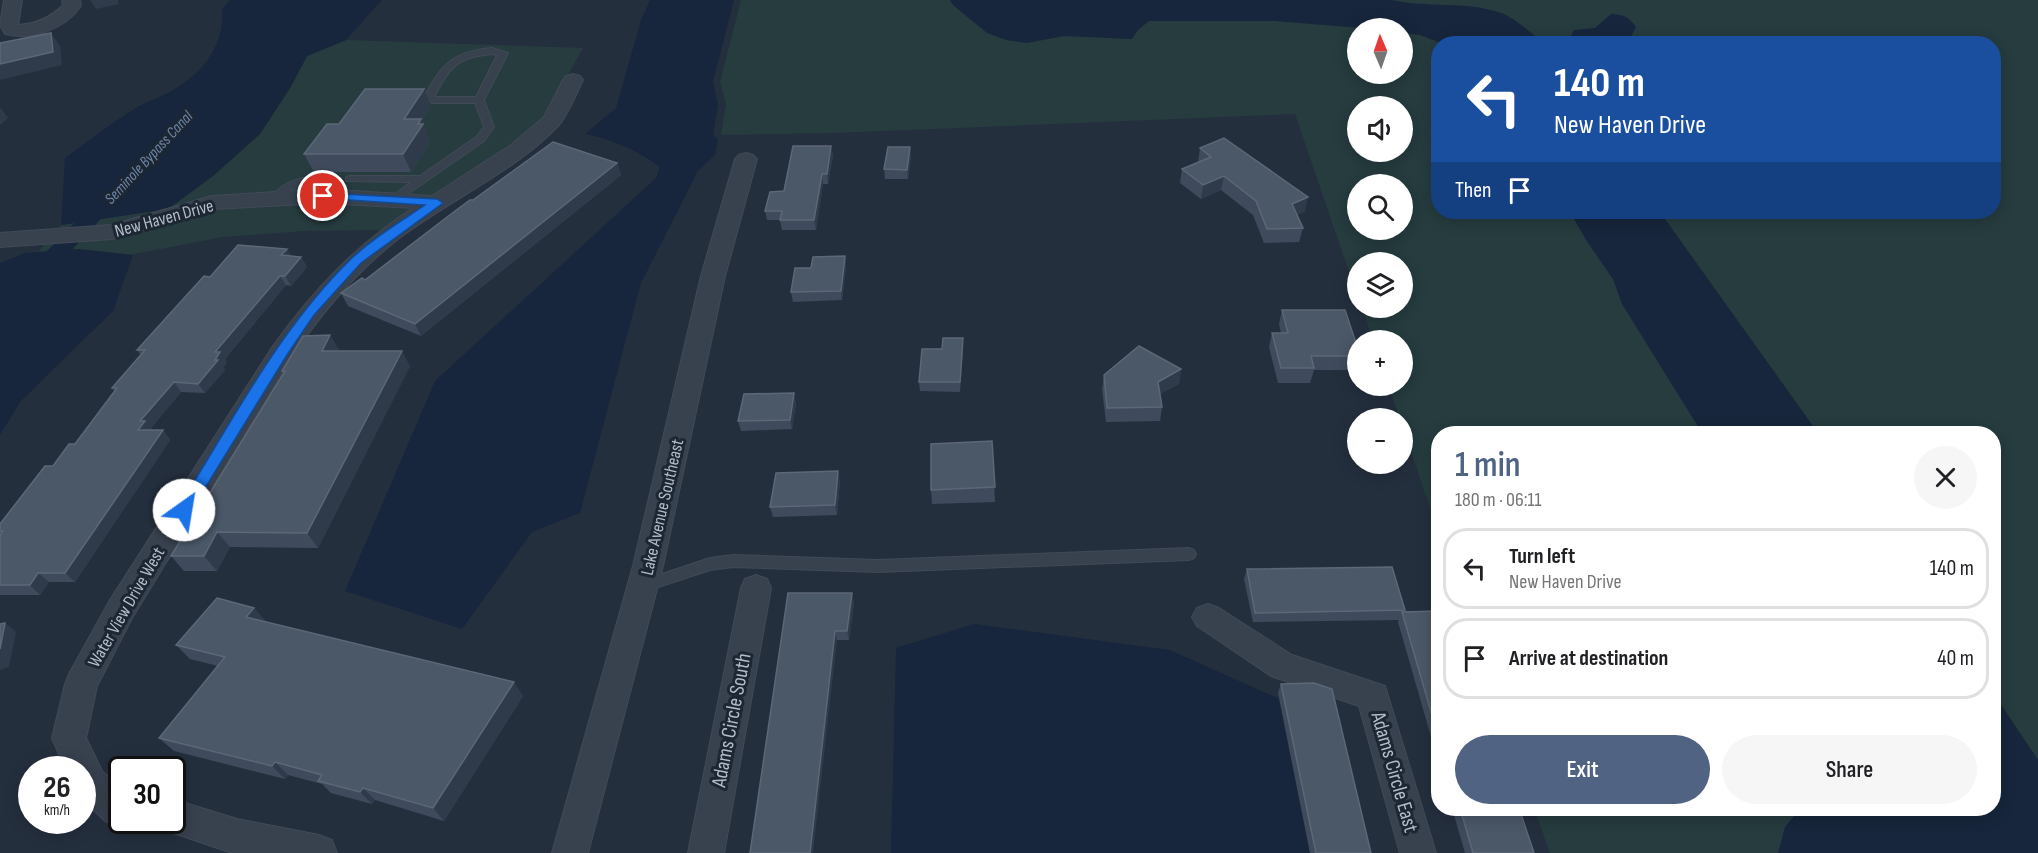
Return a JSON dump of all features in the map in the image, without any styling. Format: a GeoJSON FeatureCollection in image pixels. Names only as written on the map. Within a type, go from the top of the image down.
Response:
{"type":"FeatureCollection","features":[{"type":"Feature","properties":{"kind":"street"},"geometry":{"type":"LineString","coordinates":[[13,0],[10,30],[29,30],[51,24],[62,17],[72,6],[71,0]]}},
{"type":"Feature","properties":{"kind":"street","name":"Water View Drive West"},"geometry":{"type":"LineString","coordinates":[[108,798],[90,783],[69,738],[81,684],[121,609],[282,352],[310,312],[357,261],[394,231],[430,191],[518,149],[552,120],[573,80]]}},
{"type":"Feature","properties":{"kind":"street","name":"Lake Avenue Southeast"},"geometry":{"type":"LineString","coordinates":[[570,853],[643,586],[676,450],[713,276],[746,159]]}},
{"type":"Feature","properties":{"kind":"street","name":"New Haven Drive"},"geometry":{"type":"LineString","coordinates":[[0,240],[112,232],[212,203],[323,196],[392,200],[430,191]]}},
{"type":"Feature","properties":{"kind":"street","name":"Adams Circle South"},"geometry":{"type":"LineString","coordinates":[[706,853],[756,588]]}},
{"type":"Feature","properties":{"kind":"street","name":"Adams Circle East"},"geometry":{"type":"LineString","coordinates":[[1208,617],[1282,666],[1373,696],[1418,853]]}},
{"type":"Feature","properties":{"kind":"street"},"geometry":{"type":"LineString","coordinates":[[186,821],[237,837],[320,853]]}},
{"type":"Feature","properties":{"kind":"lane"},"geometry":{"type":"LineString","coordinates":[[468,52],[503,53],[487,86],[479,100],[432,100],[429,97],[452,62],[459,56],[468,52]]}},
{"type":"Feature","properties":{"kind":"lane"},"geometry":{"type":"LineString","coordinates":[[350,179],[430,191],[489,127],[479,100]]}},
{"type":"Feature","properties":{"kind":"lane"},"geometry":{"type":"LineString","coordinates":[[274,199],[285,186],[298,180],[331,179]]}},
{"type":"Feature","properties":{"kind":"lane"},"geometry":{"type":"LineString","coordinates":[[643,586],[710,564],[733,561],[878,566],[1189,554]]}},
{"type":"Feature","properties":{"kind":"green space"},"geometry":{"type":"Polygon","coordinates":[[[741,0],[2038,0],[2038,853],[1550,853],[1537,816],[2001,816],[2001,426],[1431,426],[1431,511],[1413,457],[1413,408],[1396,408],[1392,396],[1413,396],[1413,330],[1370,330],[1365,318],[1413,318],[1413,252],[1347,252],[1347,266],[1295,114],[833,133],[721,135],[726,104],[720,82],[741,0]]]}},
{"type":"Feature","properties":{"kind":"green space"},"geometry":{"type":"Polygon","coordinates":[[[346,40],[583,48],[543,119],[511,146],[436,196],[329,189],[258,193],[212,197],[115,226],[58,228],[61,225],[168,209],[213,176],[260,134],[290,88],[307,56],[346,40]]]}},
{"type":"Feature","properties":{"kind":"green space"},"geometry":{"type":"Polygon","coordinates":[[[319,203],[416,209],[385,230],[304,231],[223,237],[129,255],[79,249],[38,252],[46,242],[108,240],[210,210],[319,203]]]}},
{"type":"Feature","properties":{"kind":"water"},"geometry":{"type":"Polygon","coordinates":[[[230,0],[382,0],[346,40],[307,56],[290,88],[260,134],[213,176],[168,209],[61,225],[65,158],[133,109],[173,90],[194,75],[210,57],[216,46],[222,22],[222,9],[230,0]]]}},
{"type":"Feature","properties":{"kind":"water"},"geometry":{"type":"Polygon","coordinates":[[[650,0],[734,0],[713,82],[718,105],[713,135],[718,139],[715,155],[698,171],[641,283],[580,513],[532,532],[462,629],[345,591],[435,381],[656,178],[660,167],[652,161],[624,146],[585,134],[616,108],[641,20],[650,0]]]}},
{"type":"Feature","properties":{"kind":"water"},"geometry":{"type":"Polygon","coordinates":[[[950,0],[1391,0],[1472,7],[1498,12],[1516,21],[1535,36],[1431,36],[1431,39],[1413,34],[1413,18],[1347,18],[1347,27],[1274,21],[1149,21],[1138,30],[1132,39],[1064,36],[1027,43],[1006,40],[987,33],[950,0]]]}},
{"type":"Feature","properties":{"kind":"water"},"geometry":{"type":"Polygon","coordinates":[[[1611,14],[1625,17],[1636,27],[1632,36],[1571,36],[1574,30],[1595,28],[1611,14]]]}},
{"type":"Feature","properties":{"kind":"water"},"geometry":{"type":"Polygon","coordinates":[[[1574,219],[1665,219],[1813,426],[1698,426],[1622,304],[1613,279],[1574,219]]]}},
{"type":"Feature","properties":{"kind":"water"},"geometry":{"type":"Polygon","coordinates":[[[79,249],[133,255],[113,311],[21,401],[0,435],[0,263],[25,253],[79,249]]]}},
{"type":"Feature","properties":{"kind":"water"},"geometry":{"type":"Polygon","coordinates":[[[974,624],[1170,650],[1284,701],[1310,853],[891,853],[896,648],[974,624]]]}},
{"type":"Feature","properties":{"kind":"water"},"geometry":{"type":"Polygon","coordinates":[[[2001,704],[2038,760],[2038,853],[1778,853],[1785,827],[1794,816],[2001,816],[2001,704]]]}},
{"type":"Feature","properties":{"kind":"building"},"geometry":{"type":"Polygon","coordinates":[[[51,33],[53,52],[0,64],[0,43],[51,33]]]}},
{"type":"Feature","properties":{"kind":"building"},"geometry":{"type":"Polygon","coordinates":[[[365,89],[424,89],[404,119],[421,119],[418,124],[423,124],[403,154],[304,154],[327,124],[339,124],[365,89]]]}},
{"type":"Feature","properties":{"kind":"building"},"geometry":{"type":"Polygon","coordinates":[[[1224,138],[1308,197],[1292,204],[1303,228],[1267,229],[1256,201],[1224,176],[1203,185],[1182,169],[1211,157],[1200,148],[1224,138]]]}},
{"type":"Feature","properties":{"kind":"building"},"geometry":{"type":"Polygon","coordinates":[[[553,142],[617,163],[415,324],[341,293],[362,278],[365,280],[455,211],[553,142]]]}},
{"type":"Feature","properties":{"kind":"building"},"geometry":{"type":"Polygon","coordinates":[[[793,146],[831,146],[827,174],[822,174],[814,220],[780,220],[782,211],[765,211],[770,192],[784,191],[793,146]]]}},
{"type":"Feature","properties":{"kind":"building"},"geometry":{"type":"Polygon","coordinates":[[[888,147],[910,147],[907,170],[884,169],[888,147]]]}},
{"type":"Feature","properties":{"kind":"building"},"geometry":{"type":"Polygon","coordinates":[[[238,245],[287,249],[281,255],[301,257],[285,276],[280,276],[215,352],[220,352],[215,360],[218,360],[198,384],[174,382],[140,421],[145,421],[138,430],[163,430],[65,573],[38,573],[30,585],[0,585],[0,535],[3,531],[0,531],[0,524],[45,466],[53,466],[69,444],[75,444],[117,388],[112,388],[145,350],[137,350],[204,276],[210,277],[238,245]]]}},
{"type":"Feature","properties":{"kind":"building"},"geometry":{"type":"Polygon","coordinates":[[[845,256],[841,291],[791,292],[795,268],[811,268],[813,257],[845,256]]]}},
{"type":"Feature","properties":{"kind":"building"},"geometry":{"type":"Polygon","coordinates":[[[1282,310],[1345,310],[1352,330],[1347,330],[1347,356],[1311,356],[1314,368],[1281,368],[1272,333],[1288,333],[1282,310]]]}},
{"type":"Feature","properties":{"kind":"building"},"geometry":{"type":"Polygon","coordinates":[[[330,335],[322,351],[402,351],[307,533],[217,532],[204,556],[171,556],[285,371],[282,371],[303,336],[330,335]]]}},
{"type":"Feature","properties":{"kind":"building"},"geometry":{"type":"Polygon","coordinates":[[[943,338],[963,338],[960,382],[919,382],[922,349],[942,349],[943,338]]]}},
{"type":"Feature","properties":{"kind":"building"},"geometry":{"type":"Polygon","coordinates":[[[1139,346],[1181,369],[1158,382],[1162,407],[1107,408],[1104,375],[1139,346]]]}},
{"type":"Feature","properties":{"kind":"building"},"geometry":{"type":"Polygon","coordinates":[[[794,393],[790,420],[738,421],[744,394],[794,393]]]}},
{"type":"Feature","properties":{"kind":"building"},"geometry":{"type":"Polygon","coordinates":[[[992,441],[995,487],[931,490],[931,444],[992,441]]]}},
{"type":"Feature","properties":{"kind":"building"},"geometry":{"type":"Polygon","coordinates":[[[838,471],[835,505],[770,507],[776,473],[838,471]]]}},
{"type":"Feature","properties":{"kind":"building"},"geometry":{"type":"Polygon","coordinates":[[[1392,567],[1405,610],[1255,613],[1247,569],[1392,567]]]}},
{"type":"Feature","properties":{"kind":"building"},"geometry":{"type":"Polygon","coordinates":[[[788,593],[852,593],[847,631],[835,631],[810,853],[750,853],[788,593]]]}},
{"type":"Feature","properties":{"kind":"building"},"geometry":{"type":"Polygon","coordinates":[[[217,598],[254,608],[246,617],[514,682],[433,808],[363,788],[360,792],[318,781],[322,775],[275,762],[272,766],[159,738],[225,657],[176,645],[217,598]]]}},
{"type":"Feature","properties":{"kind":"building"},"geometry":{"type":"Polygon","coordinates":[[[1431,611],[1431,712],[1402,612],[1431,611]]]}},
{"type":"Feature","properties":{"kind":"building"},"geometry":{"type":"Polygon","coordinates":[[[5,623],[0,649],[0,624],[5,623]]]}},
{"type":"Feature","properties":{"kind":"building"},"geometry":{"type":"Polygon","coordinates":[[[1314,683],[1332,689],[1371,853],[1316,853],[1281,684],[1314,683]]]}},
{"type":"Feature","properties":{"kind":"building"},"geometry":{"type":"Polygon","coordinates":[[[1462,816],[1522,816],[1534,853],[1473,853],[1462,816]]]}},
{"type":"Feature","properties":{"kind":"waterway","name":"Seminole Bypass Canal"},"geometry":{"type":"LineString","coordinates":[[0,314],[112,195]]}},
{"type":"Feature","properties":{"kind":"route"},"geometry":{"type":"LineString","coordinates":[[184,510],[282,352],[310,312],[357,261],[394,231],[437,203],[323,196]]}}]}
